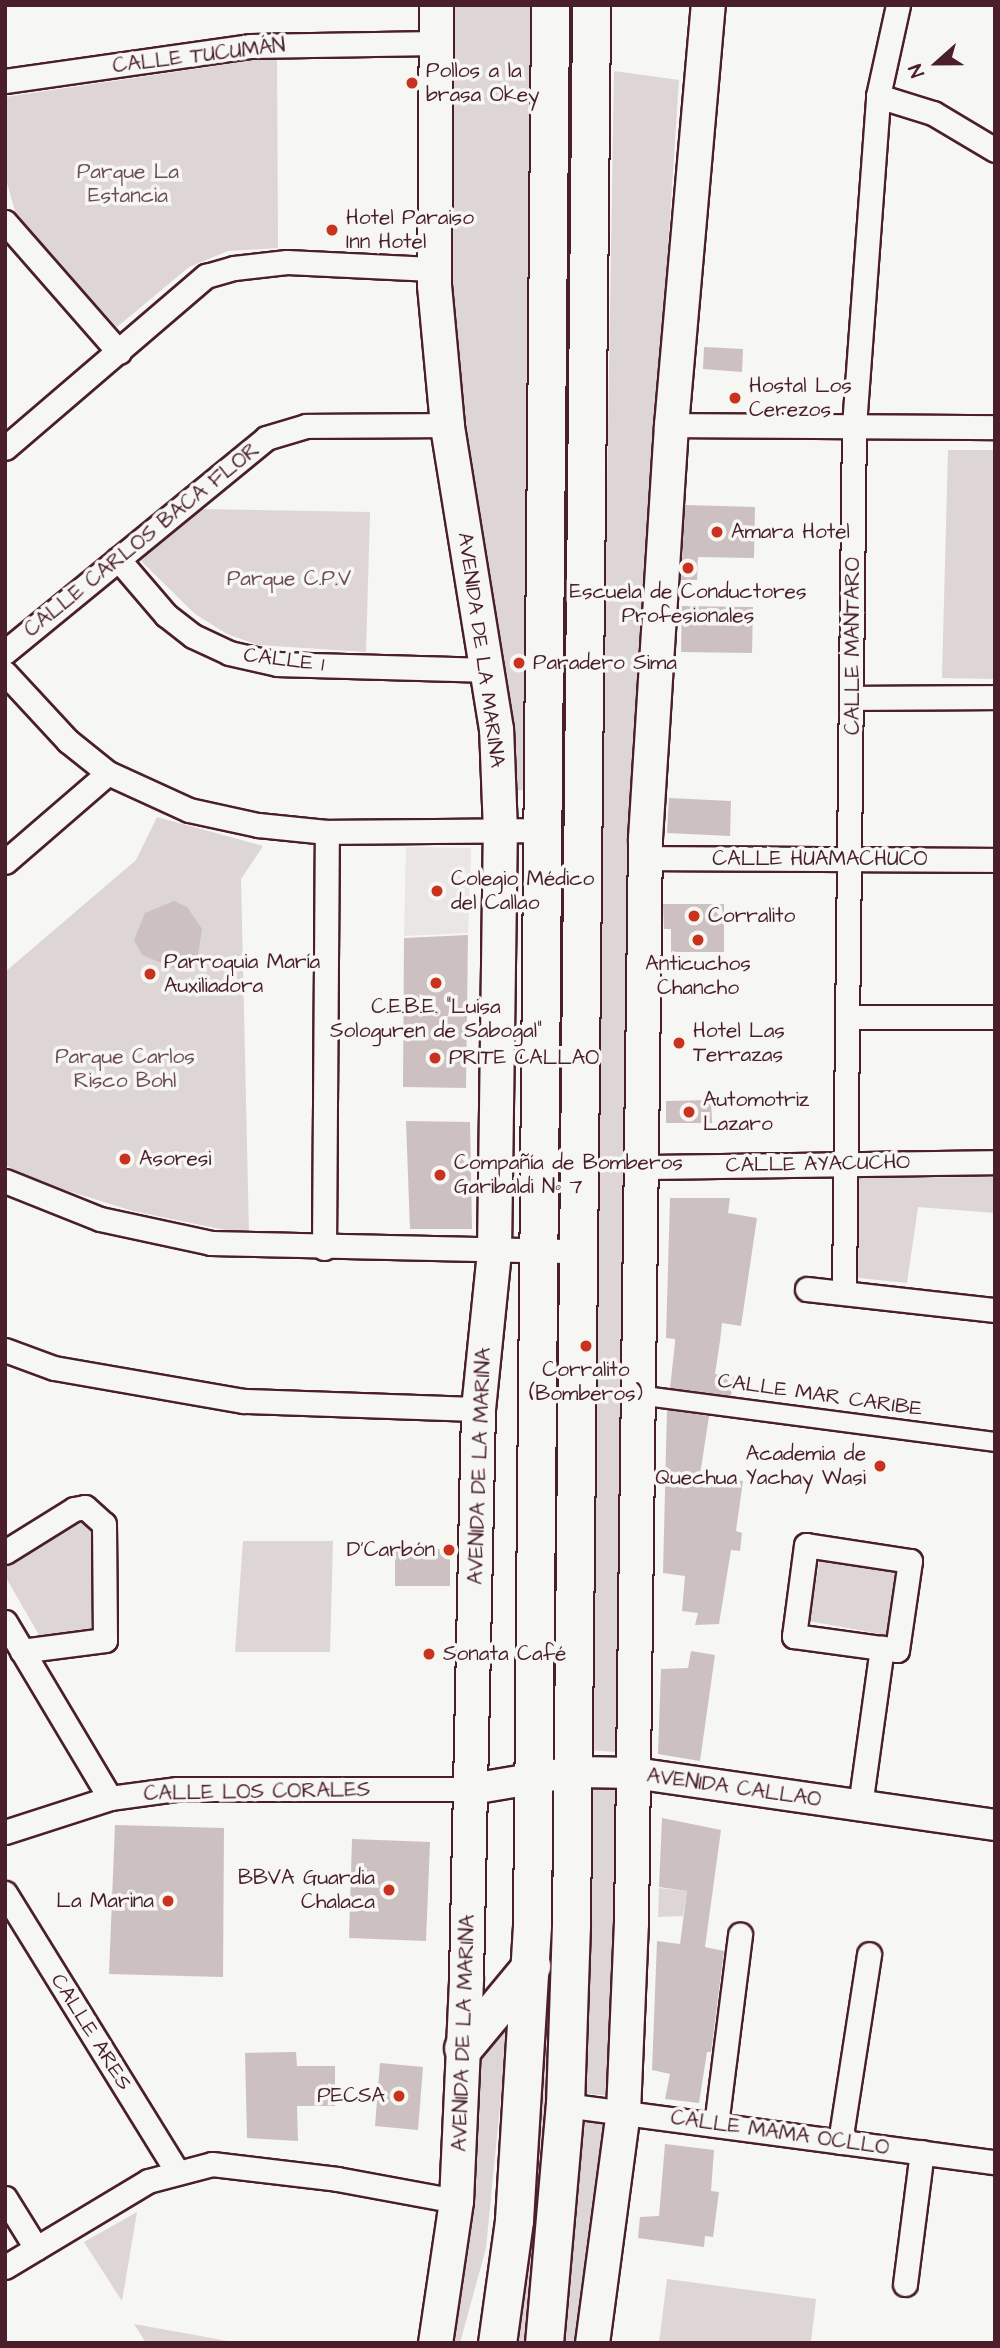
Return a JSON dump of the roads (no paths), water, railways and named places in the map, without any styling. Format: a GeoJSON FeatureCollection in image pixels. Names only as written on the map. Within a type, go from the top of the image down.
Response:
{"type":"FeatureCollection","features":[{"type":"Feature","properties":{"kind":"main road","name":"AVENIDA DE LA MARINA"},"geometry":{"type":"LineString","coordinates":[[435,2343],[444,2306],[456,2201],[463,2048],[472,1789],[478,1409],[494,1251],[500,831],[488,670],[447,425],[432,270],[436,5]]}},
{"type":"Feature","properties":{"kind":"main road"},"geometry":{"type":"LineString","coordinates":[[497,2343],[511,2245],[531,1966],[550,5]]}},
{"type":"Feature","properties":{"kind":"main road"},"geometry":{"type":"LineString","coordinates":[[544,2343],[565,2105],[572,1772],[592,5]]}},
{"type":"Feature","properties":{"kind":"main road"},"geometry":{"type":"LineString","coordinates":[[592,2343],[623,2112],[634,1773],[645,858],[671,425],[710,12]]}},
{"type":"Feature","properties":{"kind":"main road"},"geometry":{"type":"LineString","coordinates":[[463,2048],[531,1966]]}},
{"type":"Feature","properties":{"kind":"main road"},"geometry":{"type":"LineString","coordinates":[[475,2343],[511,2245]]}},
{"type":"Feature","properties":{"kind":"street","name":"CALLE MANTARO"},"geometry":{"type":"LineString","coordinates":[[844,1290],[849,859],[854,698],[854,426],[878,96],[898,5]]}},
{"type":"Feature","properties":{"kind":"street","name":"CALLE TUCUMÁN"},"geometry":{"type":"LineString","coordinates":[[5,81],[250,46],[436,43]]}},
{"type":"Feature","properties":{"kind":"street"},"geometry":{"type":"LineString","coordinates":[[878,96],[933,113],[995,150]]}},
{"type":"Feature","properties":{"kind":"street"},"geometry":{"type":"LineString","coordinates":[[7,229],[119,352]]}},
{"type":"Feature","properties":{"kind":"street"},"geometry":{"type":"LineString","coordinates":[[5,448],[199,282],[234,268],[287,262],[432,270]]}},
{"type":"Feature","properties":{"kind":"street","name":"CALLE CARLOS BACA FLOR"},"geometry":{"type":"LineString","coordinates":[[5,652],[252,447],[284,430],[306,426],[447,425]]}},
{"type":"Feature","properties":{"kind":"street"},"geometry":{"type":"LineString","coordinates":[[671,425],[995,427]]}},
{"type":"Feature","properties":{"kind":"street","name":"CALLE 1"},"geometry":{"type":"LineString","coordinates":[[118,559],[166,615],[193,636],[229,653],[278,664],[488,670]]}},
{"type":"Feature","properties":{"kind":"street"},"geometry":{"type":"LineString","coordinates":[[5,673],[68,741],[108,773],[161,800],[224,819],[327,832],[542,830]]}},
{"type":"Feature","properties":{"kind":"street"},"geometry":{"type":"LineString","coordinates":[[854,698],[995,697]]}},
{"type":"Feature","properties":{"kind":"street"},"geometry":{"type":"LineString","coordinates":[[5,862],[108,773]]}},
{"type":"Feature","properties":{"kind":"street"},"geometry":{"type":"LineString","coordinates":[[324,1248],[327,832]]}},
{"type":"Feature","properties":{"kind":"street","name":"CALLE HUAMACHUCO"},"geometry":{"type":"LineString","coordinates":[[645,858],[995,860]]}},
{"type":"Feature","properties":{"kind":"street"},"geometry":{"type":"LineString","coordinates":[[848,1017],[995,1017]]}},
{"type":"Feature","properties":{"kind":"street","name":"CALLE AYACUCHO"},"geometry":{"type":"LineString","coordinates":[[642,1167],[995,1162]]}},
{"type":"Feature","properties":{"kind":"street"},"geometry":{"type":"LineString","coordinates":[[5,1181],[100,1219],[170,1237],[324,1248],[577,1251]]}},
{"type":"Feature","properties":{"kind":"street"},"geometry":{"type":"LineString","coordinates":[[807,1290],[844,1290],[995,1310]]}},
{"type":"Feature","properties":{"kind":"street"},"geometry":{"type":"LineString","coordinates":[[5,1350],[54,1368],[244,1401],[478,1409]]}},
{"type":"Feature","properties":{"kind":"street","name":"CALLE MAR CARIBE"},"geometry":{"type":"LineString","coordinates":[[638,1395],[995,1443]]}},
{"type":"Feature","properties":{"kind":"street"},"geometry":{"type":"LineString","coordinates":[[5,1552],[74,1509],[85,1507],[104,1524],[105,1640],[22,1651]]}},
{"type":"Feature","properties":{"kind":"street"},"geometry":{"type":"LineString","coordinates":[[806,1545],[910,1561],[897,1650],[882,1648],[793,1636],[806,1545]]}},
{"type":"Feature","properties":{"kind":"street"},"geometry":{"type":"LineString","coordinates":[[5,1622],[110,1798]]}},
{"type":"Feature","properties":{"kind":"street"},"geometry":{"type":"LineString","coordinates":[[860,1806],[882,1648]]}},
{"type":"Feature","properties":{"kind":"street","name":"AVENIDA CALLAO"},"geometry":{"type":"LineString","coordinates":[[472,1789],[534,1776],[572,1772],[634,1773],[995,1825]]}},
{"type":"Feature","properties":{"kind":"street","name":"CALLE LOS CORALES"},"geometry":{"type":"LineString","coordinates":[[5,1832],[110,1798],[177,1789],[472,1789]]}},
{"type":"Feature","properties":{"kind":"street","name":"CALLE ARES"},"geometry":{"type":"LineString","coordinates":[[5,1893],[177,2171]]}},
{"type":"Feature","properties":{"kind":"street"},"geometry":{"type":"LineString","coordinates":[[716,2125],[740,1936]]}},
{"type":"Feature","properties":{"kind":"street"},"geometry":{"type":"LineString","coordinates":[[840,2142],[869,1954]]}},
{"type":"Feature","properties":{"kind":"street","name":"CALLE MAMA OCLLO"},"geometry":{"type":"LineString","coordinates":[[565,2105],[995,2162]]}},
{"type":"Feature","properties":{"kind":"street"},"geometry":{"type":"LineString","coordinates":[[905,2284],[922,2152]]}},
{"type":"Feature","properties":{"kind":"street"},"geometry":{"type":"LineString","coordinates":[[5,2267],[148,2181],[177,2171],[212,2165],[253,2167],[456,2201]]}},
{"type":"Feature","properties":{"kind":"street"},"geometry":{"type":"LineString","coordinates":[[5,2198],[36,2249]]}},
{"type":"Feature","properties":{"kind":"place","name":"Pollos a la brasa Okey"},"geometry":{"type":"Point","coordinates":[412,83]}},
{"type":"Feature","properties":{"kind":"place","name":"Hotel Paraiso Inn Hotel"},"geometry":{"type":"Point","coordinates":[332,230]}},
{"type":"Feature","properties":{"kind":"place","name":"Hostal Los Cerezos"},"geometry":{"type":"Point","coordinates":[735,398]}},
{"type":"Feature","properties":{"kind":"place","name":"Amara Hotel"},"geometry":{"type":"Point","coordinates":[717,532]}},
{"type":"Feature","properties":{"kind":"place","name":"Escuela de Conductores Profesionales"},"geometry":{"type":"Point","coordinates":[688,568]}},
{"type":"Feature","properties":{"kind":"place","name":"Paradero Sima"},"geometry":{"type":"Point","coordinates":[519,663]}},
{"type":"Feature","properties":{"kind":"place","name":"Colegio Médico del Callao"},"geometry":{"type":"Point","coordinates":[437,891]}},
{"type":"Feature","properties":{"kind":"place","name":"Corralito"},"geometry":{"type":"Point","coordinates":[694,916]}},
{"type":"Feature","properties":{"kind":"place","name":"Anticuchos Chancho"},"geometry":{"type":"Point","coordinates":[698,940]}},
{"type":"Feature","properties":{"kind":"place","name":"Parroquia María Auxiliadora"},"geometry":{"type":"Point","coordinates":[150,974]}},
{"type":"Feature","properties":{"kind":"place","name":"C.E.B.E. \"Luisa Sologuren de Sabogal\""},"geometry":{"type":"Point","coordinates":[436,983]}},
{"type":"Feature","properties":{"kind":"place","name":"Hotel Las Terrazas"},"geometry":{"type":"Point","coordinates":[679,1043]}},
{"type":"Feature","properties":{"kind":"place","name":"PRITE CALLAO"},"geometry":{"type":"Point","coordinates":[435,1058]}},
{"type":"Feature","properties":{"kind":"place","name":"Automotriz Lazaro"},"geometry":{"type":"Point","coordinates":[689,1112]}},
{"type":"Feature","properties":{"kind":"place","name":"Asoresi"},"geometry":{"type":"Point","coordinates":[125,1159]}},
{"type":"Feature","properties":{"kind":"place","name":"Compañía de Bomberos Garibaldi Nº 7"},"geometry":{"type":"Point","coordinates":[440,1175]}},
{"type":"Feature","properties":{"kind":"place","name":"Corralito (Bomberos)"},"geometry":{"type":"Point","coordinates":[586,1346]}},
{"type":"Feature","properties":{"kind":"place","name":"Academia de Quechua Yachay Wasi"},"geometry":{"type":"Point","coordinates":[880,1466]}},
{"type":"Feature","properties":{"kind":"place","name":"D'Carbón"},"geometry":{"type":"Point","coordinates":[449,1550]}},
{"type":"Feature","properties":{"kind":"place","name":"Sonata Café"},"geometry":{"type":"Point","coordinates":[429,1654]}},
{"type":"Feature","properties":{"kind":"place","name":"BBVA Guardia Chalaca"},"geometry":{"type":"Point","coordinates":[389,1890]}},
{"type":"Feature","properties":{"kind":"place","name":"La Marina"},"geometry":{"type":"Point","coordinates":[168,1901]}},
{"type":"Feature","properties":{"kind":"place","name":"PECSA"},"geometry":{"type":"Point","coordinates":[399,2096]}},
{"type":"Feature","properties":{"kind":"park label","name":"Parque La Estancia"},"geometry":{"type":"Point","coordinates":[128,184]}},
{"type":"Feature","properties":{"kind":"park label","name":"Parque C.P.V"},"geometry":{"type":"Point","coordinates":[289,579]}},
{"type":"Feature","properties":{"kind":"park label","name":"Parque Carlos Risco Bohl"},"geometry":{"type":"Point","coordinates":[125,1069]}}]}
